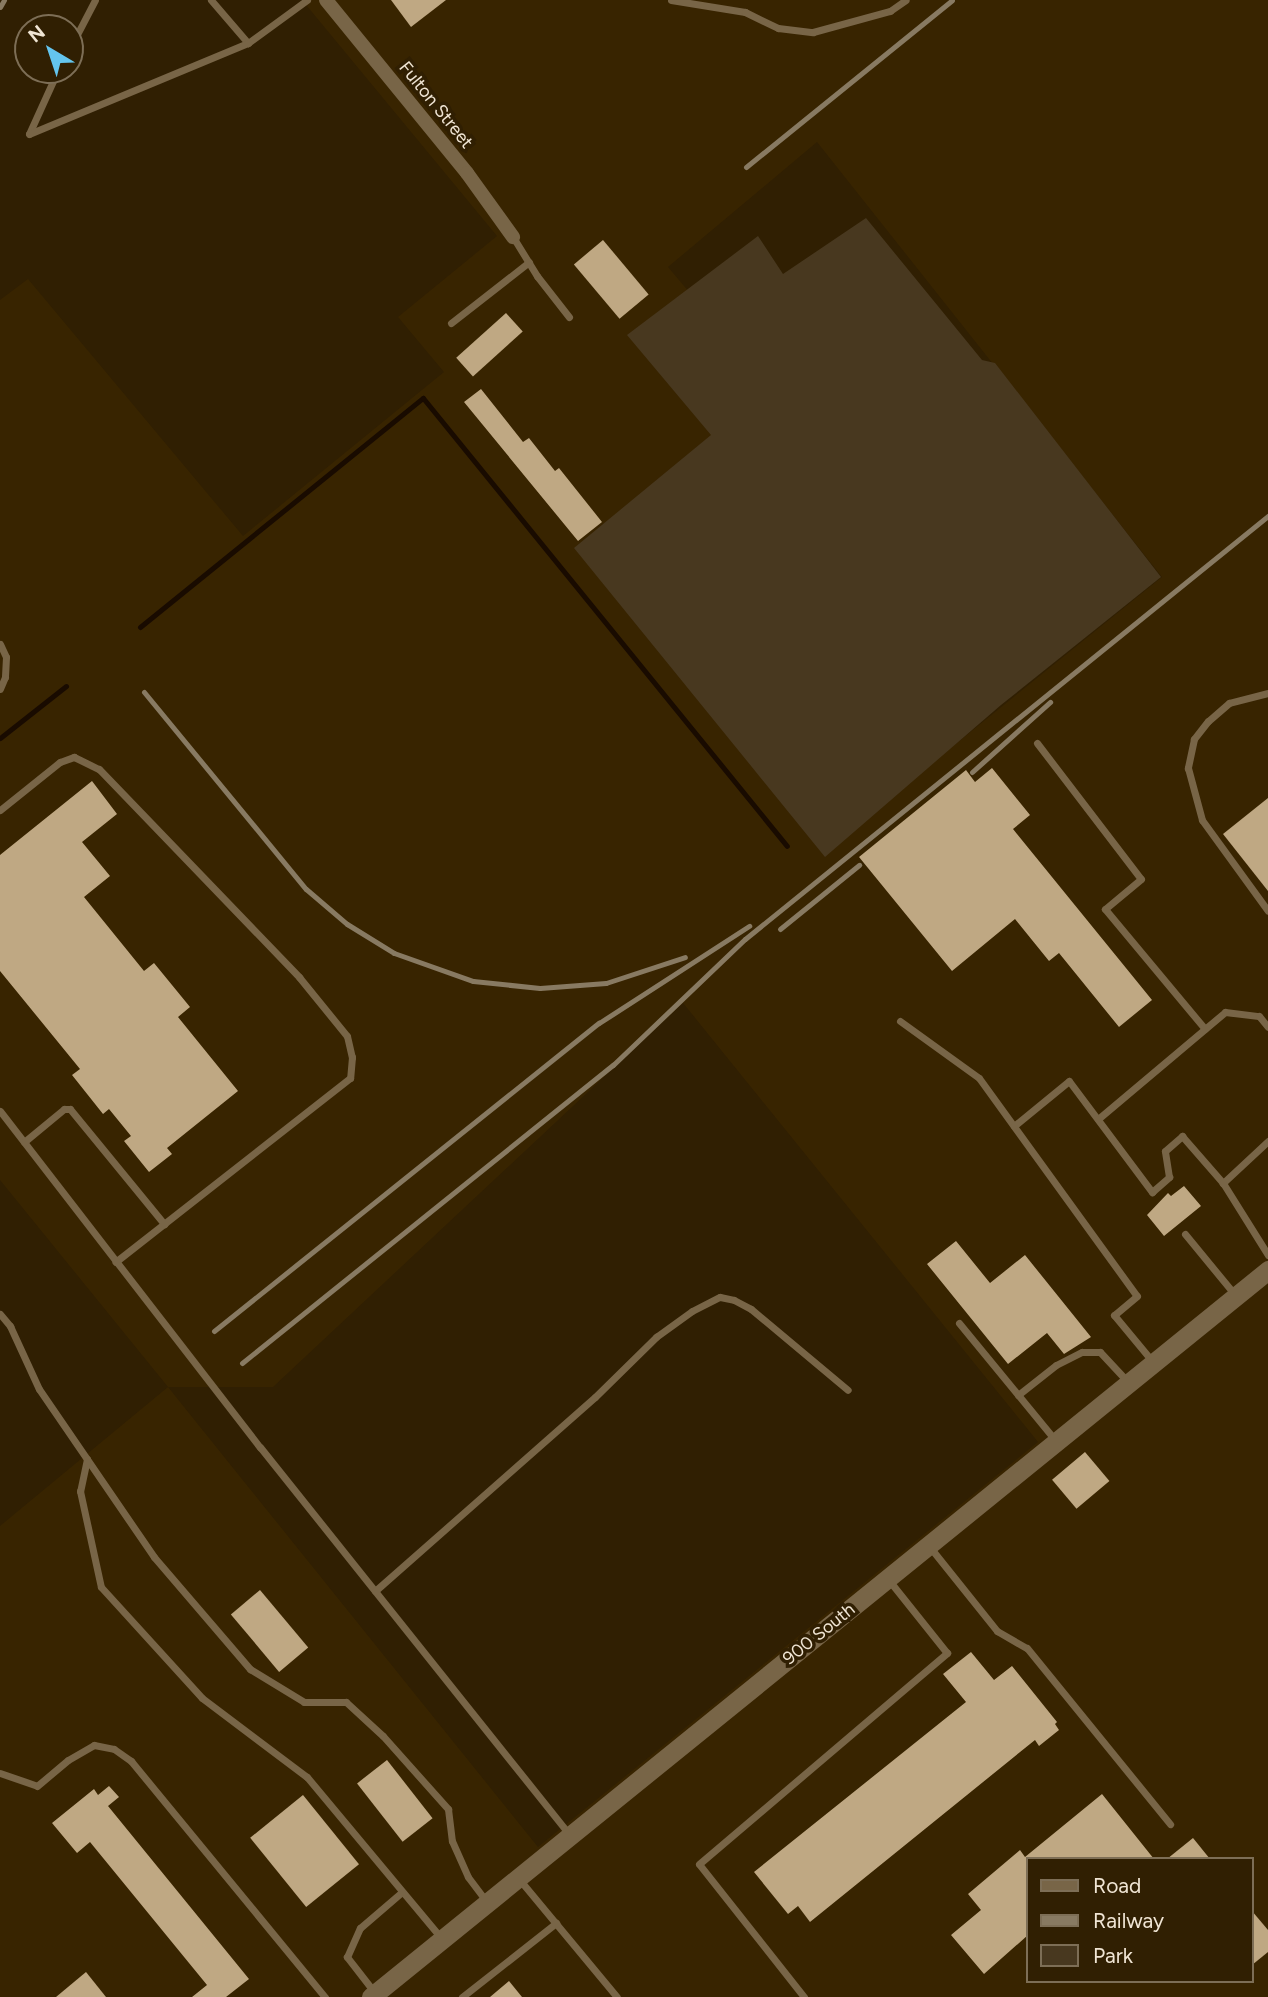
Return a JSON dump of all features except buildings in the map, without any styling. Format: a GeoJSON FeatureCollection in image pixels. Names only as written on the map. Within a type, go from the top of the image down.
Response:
{"type":"FeatureCollection","features":[{"type":"Feature","properties":{"kind":"street","name":"Fulton Street"},"geometry":{"type":"LineString","coordinates":[[326,0],[467,173],[513,237]]}},
{"type":"Feature","properties":{"kind":"street","name":"900 South"},"geometry":{"type":"LineString","coordinates":[[373,1995],[1268,1270]]}},
{"type":"Feature","properties":{"kind":"lane"},"geometry":{"type":"LineString","coordinates":[[84,21],[95,0]]}},
{"type":"Feature","properties":{"kind":"lane"},"geometry":{"type":"LineString","coordinates":[[211,0],[248,43]]}},
{"type":"Feature","properties":{"kind":"lane"},"geometry":{"type":"LineString","coordinates":[[52,84],[29,134],[248,43],[307,0]]}},
{"type":"Feature","properties":{"kind":"lane"},"geometry":{"type":"LineString","coordinates":[[670,0],[745,12],[778,28],[813,32],[890,11],[906,0]]}},
{"type":"Feature","properties":{"kind":"lane"},"geometry":{"type":"LineString","coordinates":[[513,237],[569,317]]}},
{"type":"Feature","properties":{"kind":"lane"},"geometry":{"type":"LineString","coordinates":[[451,323],[529,262]]}},
{"type":"Feature","properties":{"kind":"lane"},"geometry":{"type":"LineString","coordinates":[[0,644],[6,657],[5,677],[0,689]]}},
{"type":"Feature","properties":{"kind":"lane"},"geometry":{"type":"LineString","coordinates":[[1268,693],[1228,703],[1208,721],[1194,739],[1188,768],[1202,820],[1268,911]]}},
{"type":"Feature","properties":{"kind":"lane"},"geometry":{"type":"LineString","coordinates":[[1037,743],[1141,879],[1105,909],[1205,1029]]}},
{"type":"Feature","properties":{"kind":"lane"},"geometry":{"type":"LineString","coordinates":[[0,810],[60,762],[74,757],[88,761],[255,927],[347,1036],[352,1057],[350,1078],[115,1262]]}},
{"type":"Feature","properties":{"kind":"lane"},"geometry":{"type":"LineString","coordinates":[[1098,1119],[1225,1012],[1259,1016],[1268,1027]]}},
{"type":"Feature","properties":{"kind":"lane"},"geometry":{"type":"LineString","coordinates":[[900,1021],[979,1078],[1137,1296],[1114,1315],[1154,1363]]}},
{"type":"Feature","properties":{"kind":"lane"},"geometry":{"type":"LineString","coordinates":[[1014,1126],[1069,1081],[1152,1192],[1169,1177],[1165,1152],[1182,1136],[1223,1183],[1268,1255]]}},
{"type":"Feature","properties":{"kind":"lane"},"geometry":{"type":"LineString","coordinates":[[24,1142],[64,1109],[70,1109],[164,1224]]}},
{"type":"Feature","properties":{"kind":"lane"},"geometry":{"type":"LineString","coordinates":[[0,1111],[115,1262],[570,1835]]}},
{"type":"Feature","properties":{"kind":"lane"},"geometry":{"type":"LineString","coordinates":[[1223,1183],[1268,1141]]}},
{"type":"Feature","properties":{"kind":"lane"},"geometry":{"type":"LineString","coordinates":[[1185,1234],[1236,1296]]}},
{"type":"Feature","properties":{"kind":"lane"},"geometry":{"type":"LineString","coordinates":[[375,1591],[595,1397],[656,1337],[692,1311],[720,1297],[734,1300],[751,1309],[848,1390]]}},
{"type":"Feature","properties":{"kind":"lane"},"geometry":{"type":"LineString","coordinates":[[0,1314],[10,1326],[40,1389],[154,1557],[250,1669],[304,1702],[346,1702],[391,1745],[448,1809],[452,1841],[468,1877],[488,1902]]}},
{"type":"Feature","properties":{"kind":"lane"},"geometry":{"type":"LineString","coordinates":[[959,1322],[1056,1442]]}},
{"type":"Feature","properties":{"kind":"lane"},"geometry":{"type":"LineString","coordinates":[[1018,1395],[1056,1364],[1082,1352],[1100,1352],[1129,1383]]}},
{"type":"Feature","properties":{"kind":"lane"},"geometry":{"type":"LineString","coordinates":[[87,1459],[80,1491],[101,1587],[202,1698],[307,1777],[442,1939]]}},
{"type":"Feature","properties":{"kind":"lane"},"geometry":{"type":"LineString","coordinates":[[929,1545],[997,1631],[1027,1647],[1170,1824]]}},
{"type":"Feature","properties":{"kind":"lane"},"geometry":{"type":"LineString","coordinates":[[804,1997],[699,1864],[947,1653],[888,1578]]}},
{"type":"Feature","properties":{"kind":"lane"},"geometry":{"type":"LineString","coordinates":[[0,1773],[37,1786],[68,1760],[94,1745],[114,1749],[131,1761],[325,1997]]}},
{"type":"Feature","properties":{"kind":"lane"},"geometry":{"type":"LineString","coordinates":[[518,1878],[617,1997]]}},
{"type":"Feature","properties":{"kind":"lane"},"geometry":{"type":"LineString","coordinates":[[373,1995],[347,1957],[360,1928],[402,1892]]}},
{"type":"Feature","properties":{"kind":"lane"},"geometry":{"type":"LineString","coordinates":[[462,1997],[556,1923]]}},
{"type":"Feature","properties":{"kind":"shaded area"},"geometry":{"type":"Polygon","coordinates":[[[302,0],[1268,0],[1268,1997],[0,1997],[0,1526],[168,1387],[0,1180],[0,300],[28,279],[243,536],[444,372],[398,317],[497,236],[302,0]],[[817,142],[668,267],[772,390],[833,843],[1162,577],[817,142]],[[683,1003],[273,1387],[168,1387],[538,1847],[1038,1442],[683,1003]]]}},
{"type":"Feature","properties":{"kind":"green space"},"geometry":{"type":"Polygon","coordinates":[[[866,218],[982,360],[995,363],[1161,577],[1001,705],[825,857],[574,548],[711,435],[627,335],[758,236],[783,274],[866,218]]]}},
{"type":"Feature","properties":{"kind":"waterway"},"geometry":{"type":"LineString","coordinates":[[140,627],[423,398],[787,846]]}},
{"type":"Feature","properties":{"kind":"waterway"},"geometry":{"type":"LineString","coordinates":[[0,738],[66,686]]}},
{"type":"Feature","properties":{"kind":"railway"},"geometry":{"type":"LineString","coordinates":[[0,7],[4,0]]}},
{"type":"Feature","properties":{"kind":"railway"},"geometry":{"type":"LineString","coordinates":[[746,167],[952,0]]}},
{"type":"Feature","properties":{"kind":"railway"},"geometry":{"type":"LineString","coordinates":[[242,1363],[613,1065],[745,939],[1268,516]]}},
{"type":"Feature","properties":{"kind":"railway"},"geometry":{"type":"LineString","coordinates":[[144,692],[306,889],[347,924],[394,953],[473,981],[540,988],[606,983],[685,957]]}},
{"type":"Feature","properties":{"kind":"railway"},"geometry":{"type":"LineString","coordinates":[[972,772],[1050,702]]}},
{"type":"Feature","properties":{"kind":"railway"},"geometry":{"type":"LineString","coordinates":[[780,929],[859,865]]}},
{"type":"Feature","properties":{"kind":"railway"},"geometry":{"type":"LineString","coordinates":[[214,1331],[599,1023],[749,926]]}}]}
